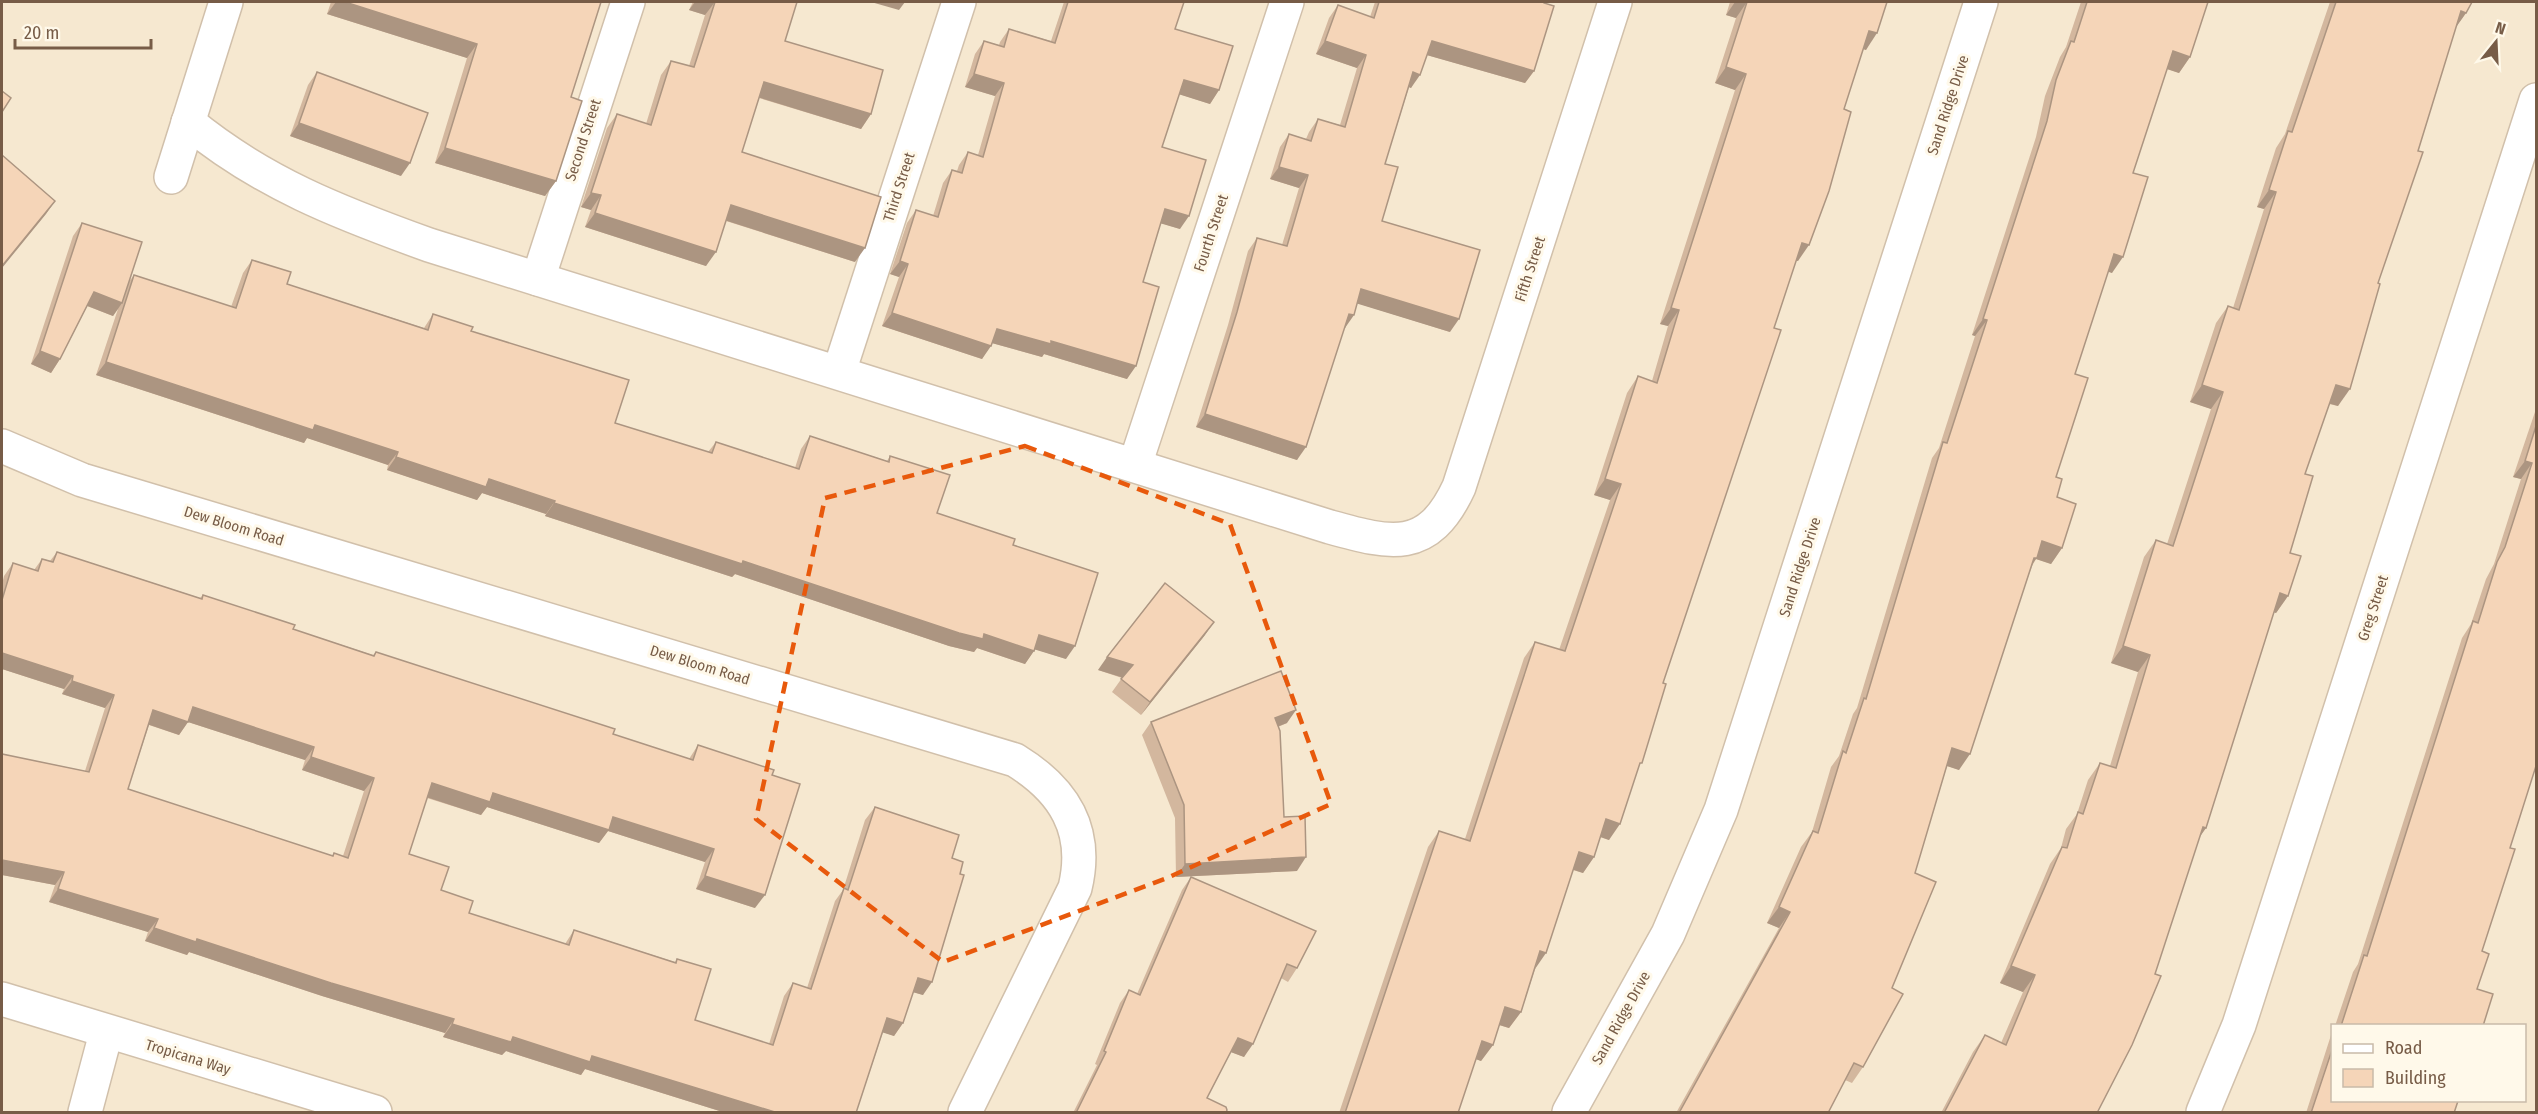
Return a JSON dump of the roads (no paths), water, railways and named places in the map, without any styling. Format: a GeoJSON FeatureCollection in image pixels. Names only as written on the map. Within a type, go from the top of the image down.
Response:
{"type":"FeatureCollection","features":[{"type":"Feature","properties":{"kind":"street"},"geometry":{"type":"LineString","coordinates":[[171,177],[226,2]]}},
{"type":"Feature","properties":{"kind":"street","name":"Second Street"},"geometry":{"type":"LineString","coordinates":[[538,279],[628,2]]}},
{"type":"Feature","properties":{"kind":"street","name":"Third Street"},"geometry":{"type":"LineString","coordinates":[[839,372],[959,2]]}},
{"type":"Feature","properties":{"kind":"street","name":"Fourth Street"},"geometry":{"type":"LineString","coordinates":[[1135,465],[1287,2]]}},
{"type":"Feature","properties":{"kind":"street","name":"Fifth Street"},"geometry":{"type":"LineString","coordinates":[[1135,465],[1371,538],[1416,536],[1431,529],[1443,517],[1459,488],[1616,2]]}},
{"type":"Feature","properties":{"kind":"street","name":"Sand Ridge Drive"},"geometry":{"type":"LineString","coordinates":[[1569,1113],[1668,934],[1721,810],[1981,2]]}},
{"type":"Feature","properties":{"kind":"street","name":"Greg Street"},"geometry":{"type":"LineString","coordinates":[[2203,1113],[2239,1025],[2536,100]]}},
{"type":"Feature","properties":{"kind":"street"},"geometry":{"type":"LineString","coordinates":[[188,122],[253,170],[334,211],[429,245],[1135,465]]}},
{"type":"Feature","properties":{"kind":"street","name":"Dew Bloom Road"},"geometry":{"type":"LineString","coordinates":[[2,446],[82,480],[1015,760],[1034,772],[1053,790],[1069,814],[1077,837],[1081,863],[1075,888],[965,1113]]}},
{"type":"Feature","properties":{"kind":"street","name":"Tropicana Way"},"geometry":{"type":"LineString","coordinates":[[2,999],[106,1033],[375,1113]]}},
{"type":"Feature","properties":{"kind":"street"},"geometry":{"type":"LineString","coordinates":[[85,1113],[106,1033]]}}]}
